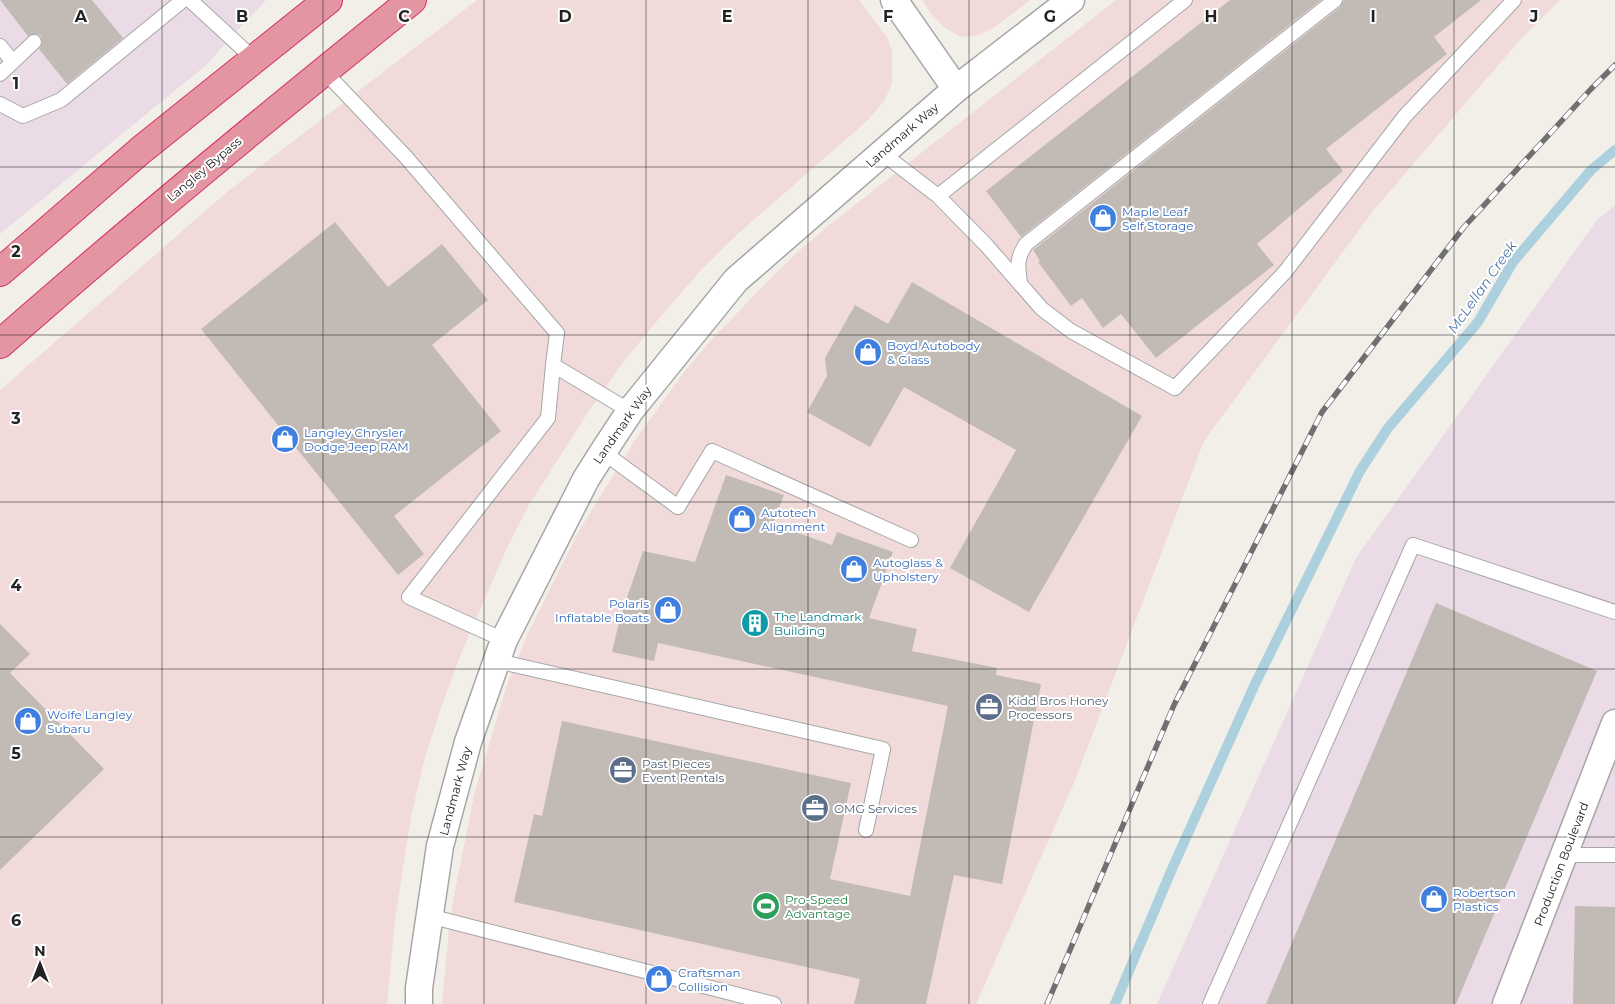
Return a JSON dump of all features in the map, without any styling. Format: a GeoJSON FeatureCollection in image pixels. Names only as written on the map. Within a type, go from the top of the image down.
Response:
{"type":"FeatureCollection","features":[{"type":"Feature","properties":{"kind":"highway"},"geometry":{"type":"LineString","coordinates":[[0,272],[141,150],[328,0]]}},
{"type":"Feature","properties":{"kind":"highway","name":"Langley Bypass"},"geometry":{"type":"LineString","coordinates":[[0,344],[186,183],[412,0]]}},
{"type":"Feature","properties":{"kind":"street"},"geometry":{"type":"LineString","coordinates":[[894,0],[956,88]]}},
{"type":"Feature","properties":{"kind":"street","name":"Landmark Way"},"geometry":{"type":"LineString","coordinates":[[419,1004],[419,988],[440,846],[468,742],[500,651],[586,479],[602,452],[630,411],[736,280],[956,88],[1071,0]]}},
{"type":"Feature","properties":{"kind":"street","name":"Production Boulevard"},"geometry":{"type":"LineString","coordinates":[[1506,1004],[1615,723]]}},
{"type":"Feature","properties":{"kind":"lane"},"geometry":{"type":"LineString","coordinates":[[0,104],[23,116],[61,100],[182,0]]}},
{"type":"Feature","properties":{"kind":"lane"},"geometry":{"type":"LineString","coordinates":[[190,0],[254,59]]}},
{"type":"Feature","properties":{"kind":"lane"},"geometry":{"type":"LineString","coordinates":[[938,196],[1186,0]]}},
{"type":"Feature","properties":{"kind":"lane"},"geometry":{"type":"LineString","coordinates":[[1020,283],[1019,255],[1026,244],[1336,0]]}},
{"type":"Feature","properties":{"kind":"lane"},"geometry":{"type":"LineString","coordinates":[[882,153],[938,196],[987,246],[1042,309],[1071,331],[1175,388],[1285,272],[1405,116],[1514,0]]}},
{"type":"Feature","properties":{"kind":"lane"},"geometry":{"type":"LineString","coordinates":[[0,74],[34,42]]}},
{"type":"Feature","properties":{"kind":"lane"},"geometry":{"type":"LineString","coordinates":[[0,46],[14,62]]}},
{"type":"Feature","properties":{"kind":"lane"},"geometry":{"type":"LineString","coordinates":[[324,71],[405,156],[557,333],[548,418],[409,597],[500,651],[883,749],[866,830]]}},
{"type":"Feature","properties":{"kind":"lane"},"geometry":{"type":"LineString","coordinates":[[553,365],[630,411]]}},
{"type":"Feature","properties":{"kind":"lane"},"geometry":{"type":"LineString","coordinates":[[602,452],[678,507],[712,451],[911,540]]}},
{"type":"Feature","properties":{"kind":"lane"},"geometry":{"type":"LineString","coordinates":[[1210,1004],[1413,545],[1615,612]]}},
{"type":"Feature","properties":{"kind":"lane"},"geometry":{"type":"LineString","coordinates":[[1564,855],[1615,855]]}},
{"type":"Feature","properties":{"kind":"lane"},"geometry":{"type":"LineString","coordinates":[[429,916],[774,1004]]}},
{"type":"Feature","properties":{"kind":"shaded area"},"geometry":{"type":"Polygon","coordinates":[[[0,0],[266,0],[205,66],[0,234],[0,0]]]}},
{"type":"Feature","properties":{"kind":"shaded area","name":"Langley Chrysler Dodge Jeep RAM"},"geometry":{"type":"Polygon","coordinates":[[[477,0],[859,0],[887,37],[892,51],[892,83],[885,100],[868,120],[741,231],[702,269],[658,320],[624,361],[585,417],[529,505],[505,552],[461,654],[425,757],[411,817],[395,920],[387,1004],[0,1004],[0,390],[227,192],[477,0]]]}},
{"type":"Feature","properties":{"kind":"shaded area"},"geometry":{"type":"Polygon","coordinates":[[[922,0],[1030,0],[995,27],[978,35],[961,37],[945,28],[932,15],[922,0]]]}},
{"type":"Feature","properties":{"kind":"shaded area"},"geometry":{"type":"Polygon","coordinates":[[[1116,0],[1560,0],[1520,40],[1373,211],[1204,441],[1074,783],[976,1004],[442,1004],[454,896],[475,791],[507,685],[528,633],[579,531],[633,443],[684,372],[713,338],[800,250],[1116,0]]]}},
{"type":"Feature","properties":{"kind":"shaded area"},"geometry":{"type":"Polygon","coordinates":[[[1615,205],[1615,1004],[1157,1004],[1356,558],[1597,220],[1615,205]]]}},
{"type":"Feature","properties":{"kind":"building"},"geometry":{"type":"Polygon","coordinates":[[[0,0],[92,0],[123,38],[67,84],[39,49],[42,44],[41,36],[36,34],[28,36],[0,0]]]}},
{"type":"Feature","properties":{"kind":"building"},"geometry":{"type":"Polygon","coordinates":[[[1230,0],[1321,0],[1021,237],[986,191],[1230,0]]]}},
{"type":"Feature","properties":{"kind":"building"},"geometry":{"type":"Polygon","coordinates":[[[1344,0],[1481,0],[1434,37],[1447,54],[1326,149],[1343,171],[1257,244],[1274,265],[1156,358],[1121,314],[1103,328],[1082,298],[1071,306],[1038,262],[1040,261],[1033,250],[1340,7],[1344,0]]]}},
{"type":"Feature","properties":{"kind":"building"},"geometry":{"type":"Polygon","coordinates":[[[335,222],[388,287],[442,244],[488,300],[432,345],[501,431],[394,516],[424,554],[398,575],[201,329],[335,222]]]}},
{"type":"Feature","properties":{"kind":"building"},"geometry":{"type":"Polygon","coordinates":[[[912,282],[1142,416],[1029,612],[950,568],[1016,450],[904,387],[870,447],[807,412],[827,376],[825,358],[855,305],[888,324],[912,282]]]}},
{"type":"Feature","properties":{"kind":"building"},"geometry":{"type":"Polygon","coordinates":[[[726,475],[784,495],[773,524],[832,545],[837,532],[893,552],[869,618],[917,629],[912,651],[997,668],[996,675],[1041,684],[1002,884],[954,875],[926,1004],[854,1004],[860,979],[514,902],[534,814],[542,816],[562,721],[851,783],[830,879],[910,896],[948,706],[658,643],[654,661],[612,652],[620,618],[643,551],[695,562],[726,475]]]}},
{"type":"Feature","properties":{"kind":"building"},"geometry":{"type":"Polygon","coordinates":[[[1436,603],[1597,671],[1456,1004],[1266,1004],[1436,603]]]}},
{"type":"Feature","properties":{"kind":"building","name":"Wolfe Langley Subaru"},"geometry":{"type":"Polygon","coordinates":[[[0,624],[30,654],[10,673],[104,769],[0,870],[0,624]]]}},
{"type":"Feature","properties":{"kind":"building"},"geometry":{"type":"Polygon","coordinates":[[[1575,906],[1615,907],[1615,1004],[1573,1004],[1575,906]]]}},
{"type":"Feature","properties":{"kind":"waterway","name":"McLellan Creek"},"geometry":{"type":"LineString","coordinates":[[1115,1004],[1172,869],[1255,684],[1360,471],[1388,428],[1478,322],[1513,262],[1591,170],[1615,150]]}},
{"type":"Feature","properties":{"kind":"railway"},"geometry":{"type":"LineString","coordinates":[[1047,1004],[1174,705],[1322,412],[1464,227],[1615,65]]}},
{"type":"Feature","properties":{"kind":"place","name":"Maple Leaf Self Storage"},"geometry":{"type":"Point","coordinates":[1103,218]}},
{"type":"Feature","properties":{"kind":"place","name":"Boyd Autobody & Glass"},"geometry":{"type":"Point","coordinates":[868,352]}},
{"type":"Feature","properties":{"kind":"place","name":"Langley Chrysler Dodge Jeep RAM"},"geometry":{"type":"Point","coordinates":[285,439]}},
{"type":"Feature","properties":{"kind":"place","name":"Autotech Alignment"},"geometry":{"type":"Point","coordinates":[742,519]}},
{"type":"Feature","properties":{"kind":"place","name":"Autoglass & Upholstery"},"geometry":{"type":"Point","coordinates":[854,569]}},
{"type":"Feature","properties":{"kind":"place","name":"Polaris Inflatable Boats"},"geometry":{"type":"Point","coordinates":[668,610]}},
{"type":"Feature","properties":{"kind":"place","name":"The Landmark Building"},"geometry":{"type":"Point","coordinates":[755,623]}},
{"type":"Feature","properties":{"kind":"place","name":"Kidd Bros Honey Processors"},"geometry":{"type":"Point","coordinates":[989,707]}},
{"type":"Feature","properties":{"kind":"place","name":"Wolfe Langley Subaru"},"geometry":{"type":"Point","coordinates":[28,721]}},
{"type":"Feature","properties":{"kind":"place","name":"Past Pieces Event Rentals"},"geometry":{"type":"Point","coordinates":[623,770]}},
{"type":"Feature","properties":{"kind":"place","name":"OMG Services"},"geometry":{"type":"Point","coordinates":[815,808]}},
{"type":"Feature","properties":{"kind":"place","name":"Robertson Plastics"},"geometry":{"type":"Point","coordinates":[1434,899]}},
{"type":"Feature","properties":{"kind":"place","name":"Pro-Speed Advantage"},"geometry":{"type":"Point","coordinates":[766,906]}},
{"type":"Feature","properties":{"kind":"place","name":"Craftsman Collision"},"geometry":{"type":"Point","coordinates":[659,979]}}]}
